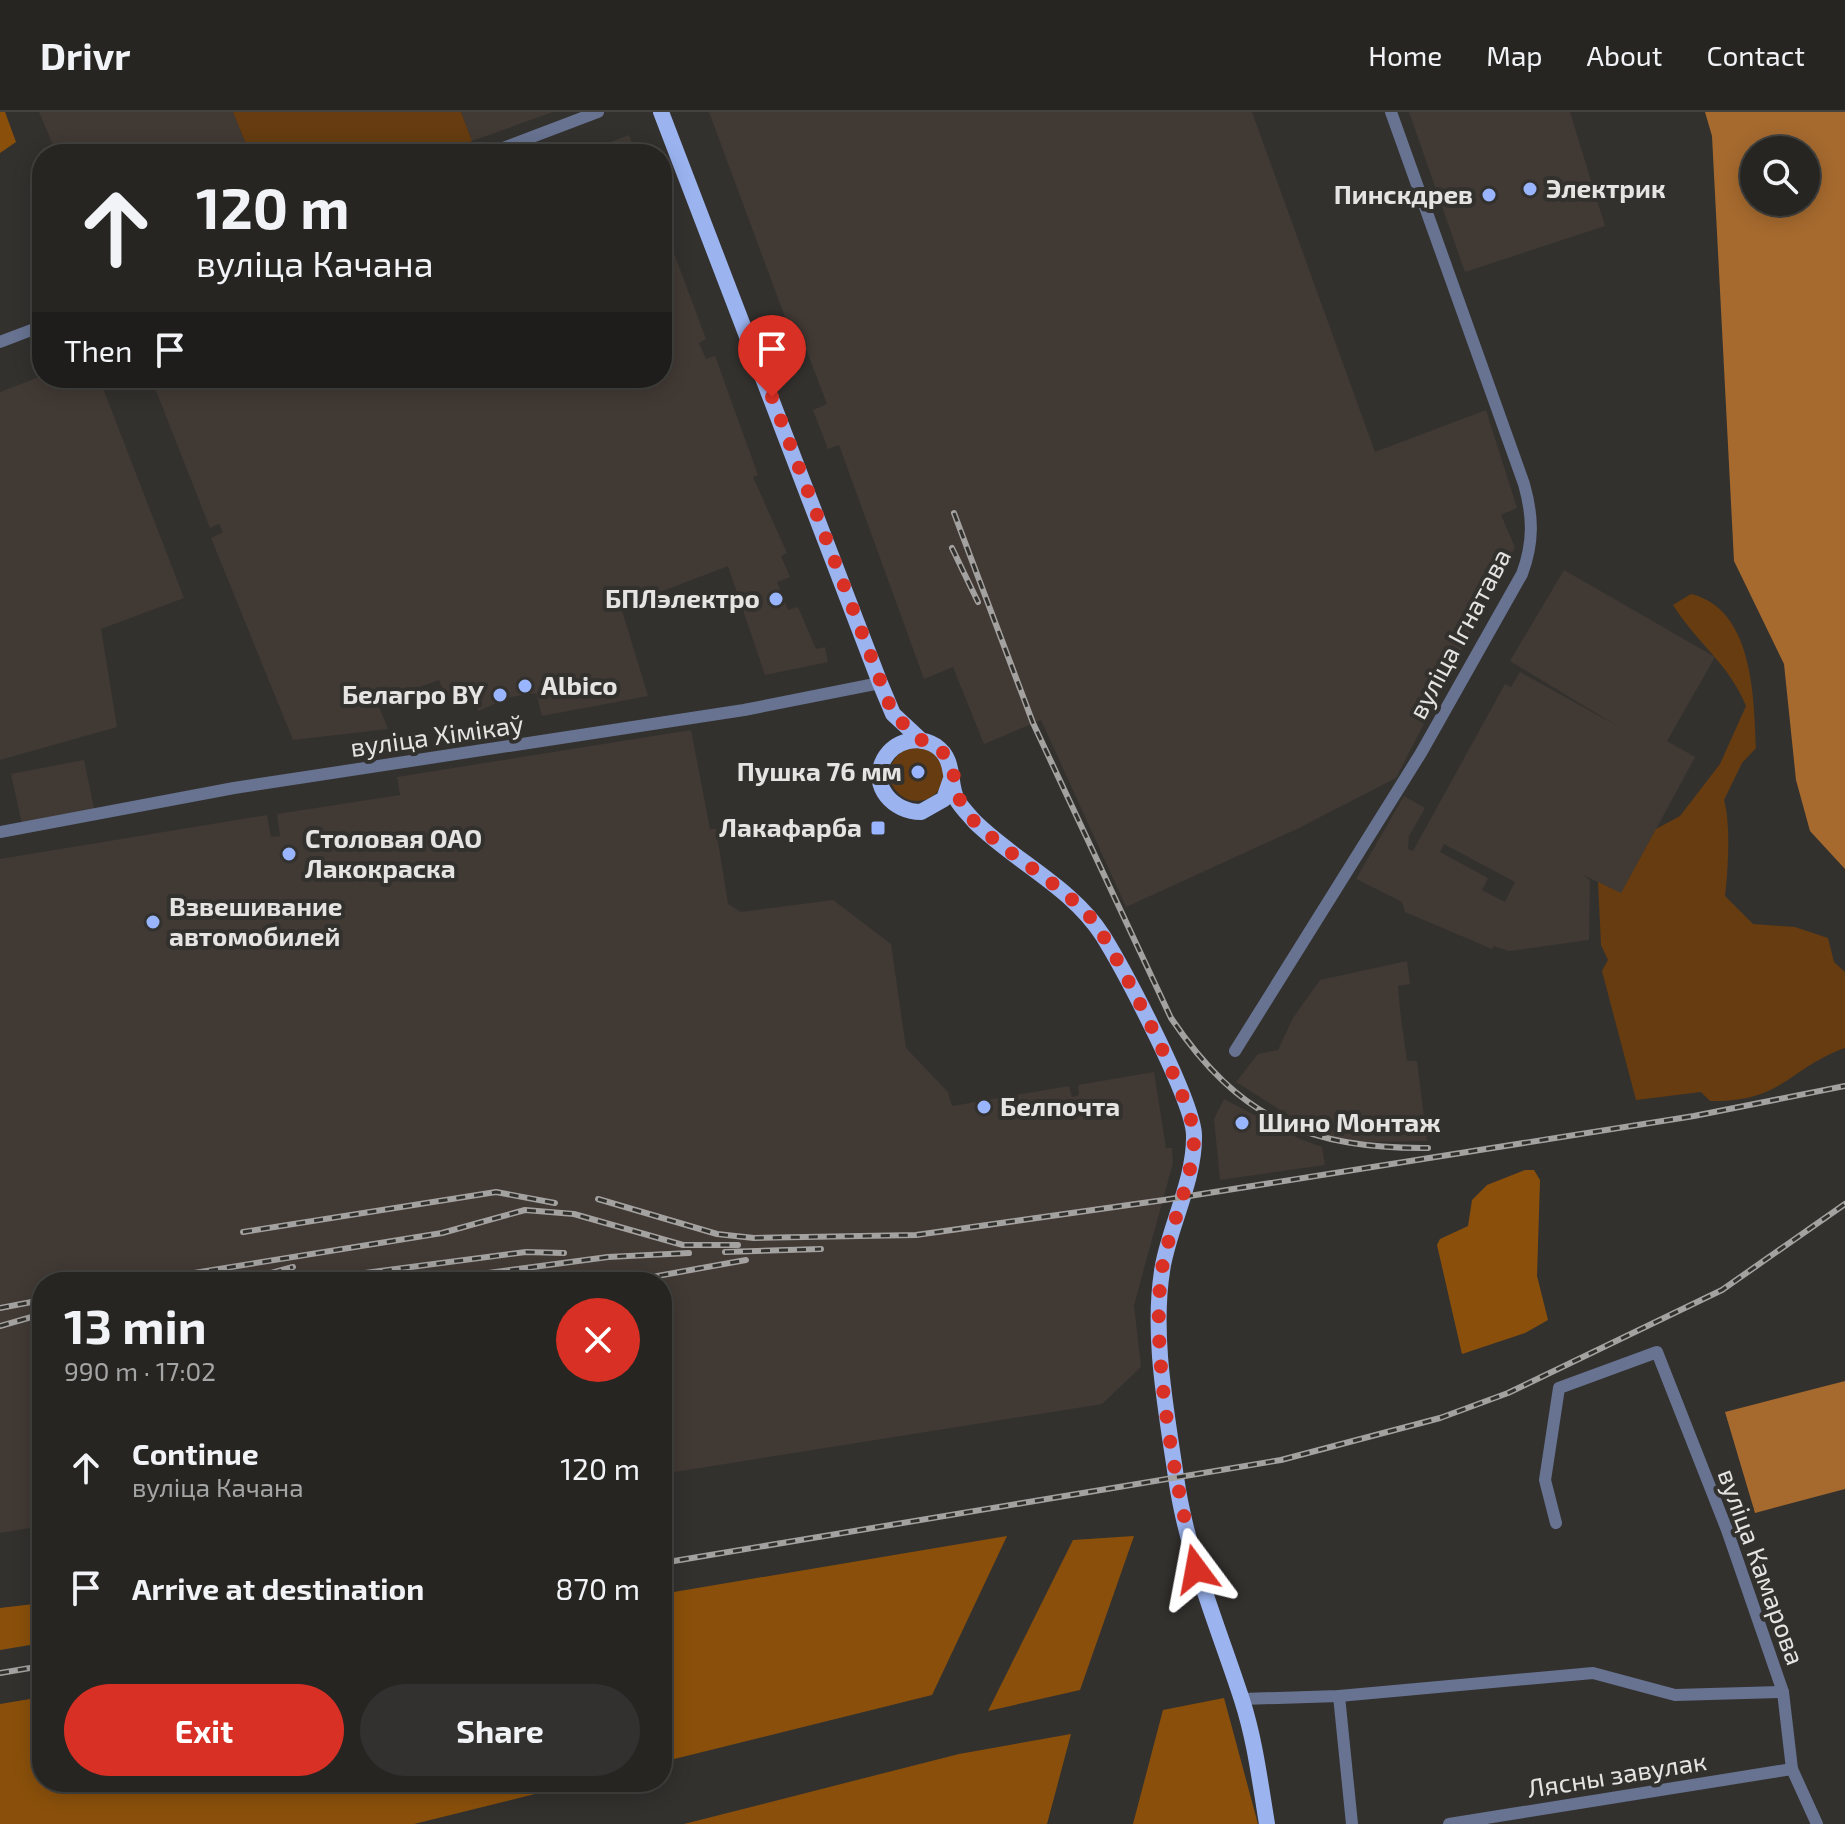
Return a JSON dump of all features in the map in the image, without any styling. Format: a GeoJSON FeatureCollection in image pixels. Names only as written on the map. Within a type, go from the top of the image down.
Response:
{"type":"FeatureCollection","features":[{"type":"Feature","properties":{"kind":"main road"},"geometry":{"type":"LineString","coordinates":[[661,112],[893,714],[922,741],[944,753],[957,799],[975,821],[1090,917],[1113,954],[1191,1119],[1192,1150],[1161,1284],[1163,1377],[1183,1515],[1196,1569],[1253,1735],[1267,1824]]}},
{"type":"Feature","properties":{"kind":"main road"},"geometry":{"type":"LineString","coordinates":[[893,714],[891,750],[880,776],[889,801],[912,812],[939,805],[949,792],[952,776]]}},
{"type":"Feature","properties":{"kind":"main road"},"geometry":{"type":"LineString","coordinates":[[891,750],[905,742],[922,741]]}},
{"type":"Feature","properties":{"kind":"main road"},"geometry":{"type":"LineString","coordinates":[[939,805],[975,821]]}},
{"type":"Feature","properties":{"kind":"street"},"geometry":{"type":"LineString","coordinates":[[513,144],[598,112]]}},
{"type":"Feature","properties":{"kind":"street","name":"вуліца Ігнатава"},"geometry":{"type":"LineString","coordinates":[[1235,1051],[1421,753],[1522,574],[1531,549],[1532,519],[1524,484],[1391,112]]}},
{"type":"Feature","properties":{"kind":"street"},"geometry":{"type":"LineString","coordinates":[[0,342],[32,330]]}},
{"type":"Feature","properties":{"kind":"street","name":"вуліца Хімікаў"},"geometry":{"type":"LineString","coordinates":[[0,832],[234,788],[744,710],[880,683]]}},
{"type":"Feature","properties":{"kind":"street","name":"вуліца Камарова"},"geometry":{"type":"LineString","coordinates":[[1242,1699],[1339,1696],[1593,1673],[1675,1695],[1783,1692],[1727,1530],[1657,1352],[1559,1388],[1545,1480],[1556,1523]]}},
{"type":"Feature","properties":{"kind":"street"},"geometry":{"type":"LineString","coordinates":[[1783,1692],[1792,1769],[1817,1824]]}},
{"type":"Feature","properties":{"kind":"street"},"geometry":{"type":"LineString","coordinates":[[1339,1696],[1352,1824]]}},
{"type":"Feature","properties":{"kind":"street","name":"Лясны завулак"},"geometry":{"type":"LineString","coordinates":[[1449,1824],[1792,1769]]}},
{"type":"Feature","properties":{"kind":"shaded area"},"geometry":{"type":"Polygon","coordinates":[[[0,112],[5,112],[16,142],[0,153],[0,112]]]}},
{"type":"Feature","properties":{"kind":"shaded area"},"geometry":{"type":"Polygon","coordinates":[[[39,112],[233,112],[246,144],[53,144],[39,112]]]}},
{"type":"Feature","properties":{"kind":"shaded area"},"geometry":{"type":"Polygon","coordinates":[[[233,112],[461,112],[472,141],[464,144],[246,144],[233,112]]]}},
{"type":"Feature","properties":{"kind":"shaded area"},"geometry":{"type":"Polygon","coordinates":[[[461,112],[553,112],[472,141],[461,112]]]}},
{"type":"Feature","properties":{"kind":"shaded area"},"geometry":{"type":"Polygon","coordinates":[[[709,112],[1252,112],[1375,452],[1486,410],[1517,508],[1501,515],[1515,547],[1396,778],[1299,828],[1126,907],[1041,720],[984,744],[953,667],[924,679],[839,445],[828,449],[813,410],[827,404],[806,349],[792,336],[709,112]]]}},
{"type":"Feature","properties":{"kind":"shaded area"},"geometry":{"type":"Polygon","coordinates":[[[1409,112],[1570,112],[1605,226],[1465,272],[1409,112]]]}},
{"type":"Feature","properties":{"kind":"shaded area"},"geometry":{"type":"Polygon","coordinates":[[[1705,112],[1845,112],[1845,869],[1810,831],[1796,780],[1784,664],[1734,561],[1712,136],[1705,112]]]}},
{"type":"Feature","properties":{"kind":"shaded area"},"geometry":{"type":"Polygon","coordinates":[[[629,135],[632,144],[605,144],[629,135]]]}},
{"type":"Feature","properties":{"kind":"shaded area"},"geometry":{"type":"Polygon","coordinates":[[[672,248],[706,339],[699,343],[706,359],[715,356],[758,475],[753,477],[787,553],[781,556],[790,577],[777,582],[788,610],[798,607],[816,649],[825,647],[828,662],[765,675],[728,566],[621,607],[648,696],[542,716],[536,693],[511,697],[478,711],[472,691],[447,700],[439,680],[377,702],[388,729],[293,740],[211,538],[223,532],[219,524],[210,528],[155,388],[672,388],[672,248]]]}},
{"type":"Feature","properties":{"kind":"shaded area"},"geometry":{"type":"Polygon","coordinates":[[[32,380],[32,388],[103,388],[184,598],[101,629],[117,727],[0,760],[0,392],[32,380]]]}},
{"type":"Feature","properties":{"kind":"shaded area"},"geometry":{"type":"Polygon","coordinates":[[[1564,570],[1715,657],[1667,741],[1695,757],[1621,894],[1582,874],[1590,880],[1589,940],[1509,951],[1494,946],[1492,949],[1405,912],[1402,902],[1356,879],[1404,796],[1425,808],[1409,836],[1408,849],[1413,851],[1505,684],[1511,687],[1520,672],[1619,727],[1510,661],[1564,570]],[[1444,844],[1440,852],[1488,878],[1482,890],[1505,902],[1515,882],[1444,844]]]}},
{"type":"Feature","properties":{"kind":"shaded area"},"geometry":{"type":"Polygon","coordinates":[[[1691,594],[1712,603],[1727,617],[1738,636],[1746,657],[1754,704],[1756,748],[1742,763],[1724,800],[1728,834],[1725,896],[1753,924],[1795,927],[1828,938],[1834,962],[1845,972],[1845,1048],[1810,1065],[1784,1083],[1754,1096],[1710,1101],[1701,1092],[1636,1100],[1602,971],[1608,960],[1601,945],[1598,882],[1621,893],[1656,829],[1680,816],[1720,764],[1746,706],[1731,678],[1673,605],[1691,594]]]}},
{"type":"Feature","properties":{"kind":"shaded area","name":"Лакафарба"},"geometry":{"type":"Polygon","coordinates":[[[691,730],[710,829],[716,829],[728,904],[741,912],[833,900],[891,944],[906,1048],[948,1092],[952,1106],[1069,1086],[1072,1097],[1079,1095],[1078,1085],[1154,1072],[1166,1148],[1172,1148],[1173,1163],[1134,1305],[1141,1367],[1102,1404],[672,1472],[672,1272],[32,1272],[32,1528],[0,1533],[0,859],[267,815],[271,837],[280,836],[277,814],[400,795],[397,777],[691,730]]]}},
{"type":"Feature","properties":{"kind":"shaded area"},"geometry":{"type":"Polygon","coordinates":[[[917,747],[936,755],[944,774],[936,793],[917,801],[898,793],[890,774],[898,755],[917,747]]]}},
{"type":"Feature","properties":{"kind":"shaded area"},"geometry":{"type":"Polygon","coordinates":[[[84,760],[95,813],[22,824],[11,774],[84,760]]]}},
{"type":"Feature","properties":{"kind":"shaded area"},"geometry":{"type":"Polygon","coordinates":[[[1407,961],[1410,984],[1398,986],[1400,1010],[1407,1061],[1417,1061],[1427,1141],[1361,1142],[1317,1133],[1236,1082],[1258,1054],[1278,1050],[1293,1018],[1320,980],[1407,961]]]}},
{"type":"Feature","properties":{"kind":"shaded area"},"geometry":{"type":"Polygon","coordinates":[[[1224,1099],[1300,1139],[1322,1147],[1325,1165],[1220,1180],[1214,1119],[1224,1099]]]}},
{"type":"Feature","properties":{"kind":"shaded area"},"geometry":{"type":"Polygon","coordinates":[[[1525,1170],[1534,1170],[1540,1180],[1537,1276],[1548,1320],[1525,1333],[1462,1354],[1437,1245],[1440,1239],[1468,1226],[1472,1200],[1487,1185],[1525,1170]]]}},
{"type":"Feature","properties":{"kind":"shaded area"},"geometry":{"type":"Polygon","coordinates":[[[1845,1381],[1845,1489],[1755,1513],[1725,1412],[1845,1381]]]}},
{"type":"Feature","properties":{"kind":"shaded area"},"geometry":{"type":"Polygon","coordinates":[[[1007,1536],[932,1695],[672,1760],[672,1592],[1007,1536]]]}},
{"type":"Feature","properties":{"kind":"shaded area"},"geometry":{"type":"Polygon","coordinates":[[[1134,1536],[1080,1690],[988,1711],[1073,1540],[1134,1536]]]}},
{"type":"Feature","properties":{"kind":"shaded area"},"geometry":{"type":"Polygon","coordinates":[[[32,1604],[32,1645],[0,1650],[0,1608],[32,1604]]]}},
{"type":"Feature","properties":{"kind":"shaded area"},"geometry":{"type":"Polygon","coordinates":[[[1224,1698],[1258,1824],[1133,1824],[1163,1710],[1224,1698]]]}},
{"type":"Feature","properties":{"kind":"shaded area"},"geometry":{"type":"Polygon","coordinates":[[[32,1699],[32,1792],[543,1792],[414,1824],[0,1824],[0,1704],[32,1699]]]}},
{"type":"Feature","properties":{"kind":"shaded area"},"geometry":{"type":"Polygon","coordinates":[[[1071,1734],[1047,1824],[684,1824],[959,1754],[1071,1734]]]}},
{"type":"Feature","properties":{"kind":"railway"},"geometry":{"type":"LineString","coordinates":[[954,513],[1033,723],[1171,1018],[1197,1053],[1223,1081],[1251,1104],[1280,1121],[1312,1134],[1347,1142],[1428,1148]]}},
{"type":"Feature","properties":{"kind":"railway"},"geometry":{"type":"LineString","coordinates":[[952,548],[978,602]]}},
{"type":"Feature","properties":{"kind":"railway"},"geometry":{"type":"LineString","coordinates":[[598,1199],[717,1234],[754,1238],[916,1235],[1164,1200],[1694,1116],[1845,1086]]}},
{"type":"Feature","properties":{"kind":"railway"},"geometry":{"type":"LineString","coordinates":[[243,1232],[496,1192],[555,1203]]}},
{"type":"Feature","properties":{"kind":"railway"},"geometry":{"type":"LineString","coordinates":[[672,1561],[1281,1460],[1440,1418],[1508,1393],[1722,1290],[1845,1204]]}},
{"type":"Feature","properties":{"kind":"railway"},"geometry":{"type":"LineString","coordinates":[[200,1272],[442,1233],[525,1210],[574,1214],[683,1245],[738,1245]]}},
{"type":"Feature","properties":{"kind":"railway"},"geometry":{"type":"LineString","coordinates":[[725,1252],[821,1249]]}},
{"type":"Feature","properties":{"kind":"railway"},"geometry":{"type":"LineString","coordinates":[[373,1272],[526,1252],[564,1253]]}},
{"type":"Feature","properties":{"kind":"railway"},"geometry":{"type":"LineString","coordinates":[[496,1272],[608,1257],[689,1253]]}},
{"type":"Feature","properties":{"kind":"railway"},"geometry":{"type":"LineString","coordinates":[[672,1273],[746,1260]]}},
{"type":"Feature","properties":{"kind":"railway"},"geometry":{"type":"LineString","coordinates":[[275,1272],[293,1267]]}},
{"type":"Feature","properties":{"kind":"railway"},"geometry":{"type":"LineString","coordinates":[[0,1308],[32,1302]]}},
{"type":"Feature","properties":{"kind":"railway"},"geometry":{"type":"LineString","coordinates":[[0,1326],[32,1317]]}},
{"type":"Feature","properties":{"kind":"railway"},"geometry":{"type":"LineString","coordinates":[[0,1673],[32,1668]]}},
{"type":"Feature","properties":{"kind":"place","name":"Электрик"},"geometry":{"type":"Point","coordinates":[1530,189]}},
{"type":"Feature","properties":{"kind":"place","name":"Пинскдрев"},"geometry":{"type":"Point","coordinates":[1489,195]}},
{"type":"Feature","properties":{"kind":"place","name":"БПЛэлектро"},"geometry":{"type":"Point","coordinates":[776,599]}},
{"type":"Feature","properties":{"kind":"place","name":"Albico"},"geometry":{"type":"Point","coordinates":[525,686]}},
{"type":"Feature","properties":{"kind":"place","name":"Белагро BY"},"geometry":{"type":"Point","coordinates":[500,695]}},
{"type":"Feature","properties":{"kind":"place","name":"Пушка 76 мм"},"geometry":{"type":"Point","coordinates":[918,772]}},
{"type":"Feature","properties":{"kind":"place","name":"Лакафарба"},"geometry":{"type":"Point","coordinates":[878,828]}},
{"type":"Feature","properties":{"kind":"place","name":"Столовая ОАО Лакокраска"},"geometry":{"type":"Point","coordinates":[289,854]}},
{"type":"Feature","properties":{"kind":"place","name":"Взвешивание автомобилей"},"geometry":{"type":"Point","coordinates":[153,922]}},
{"type":"Feature","properties":{"kind":"place","name":"Белпочта"},"geometry":{"type":"Point","coordinates":[984,1107]}},
{"type":"Feature","properties":{"kind":"place","name":"Шино Монтаж"},"geometry":{"type":"Point","coordinates":[1242,1123]}},
{"type":"Feature","properties":{"kind":"route"},"geometry":{"type":"LineString","coordinates":[[772,397],[893,714],[922,741],[944,753],[950,763],[957,799],[975,821],[1090,917],[1113,954],[1179,1086],[1191,1119],[1194,1134],[1192,1150],[1163,1263],[1160,1309],[1163,1377],[1176,1479],[1196,1569]]}}]}
